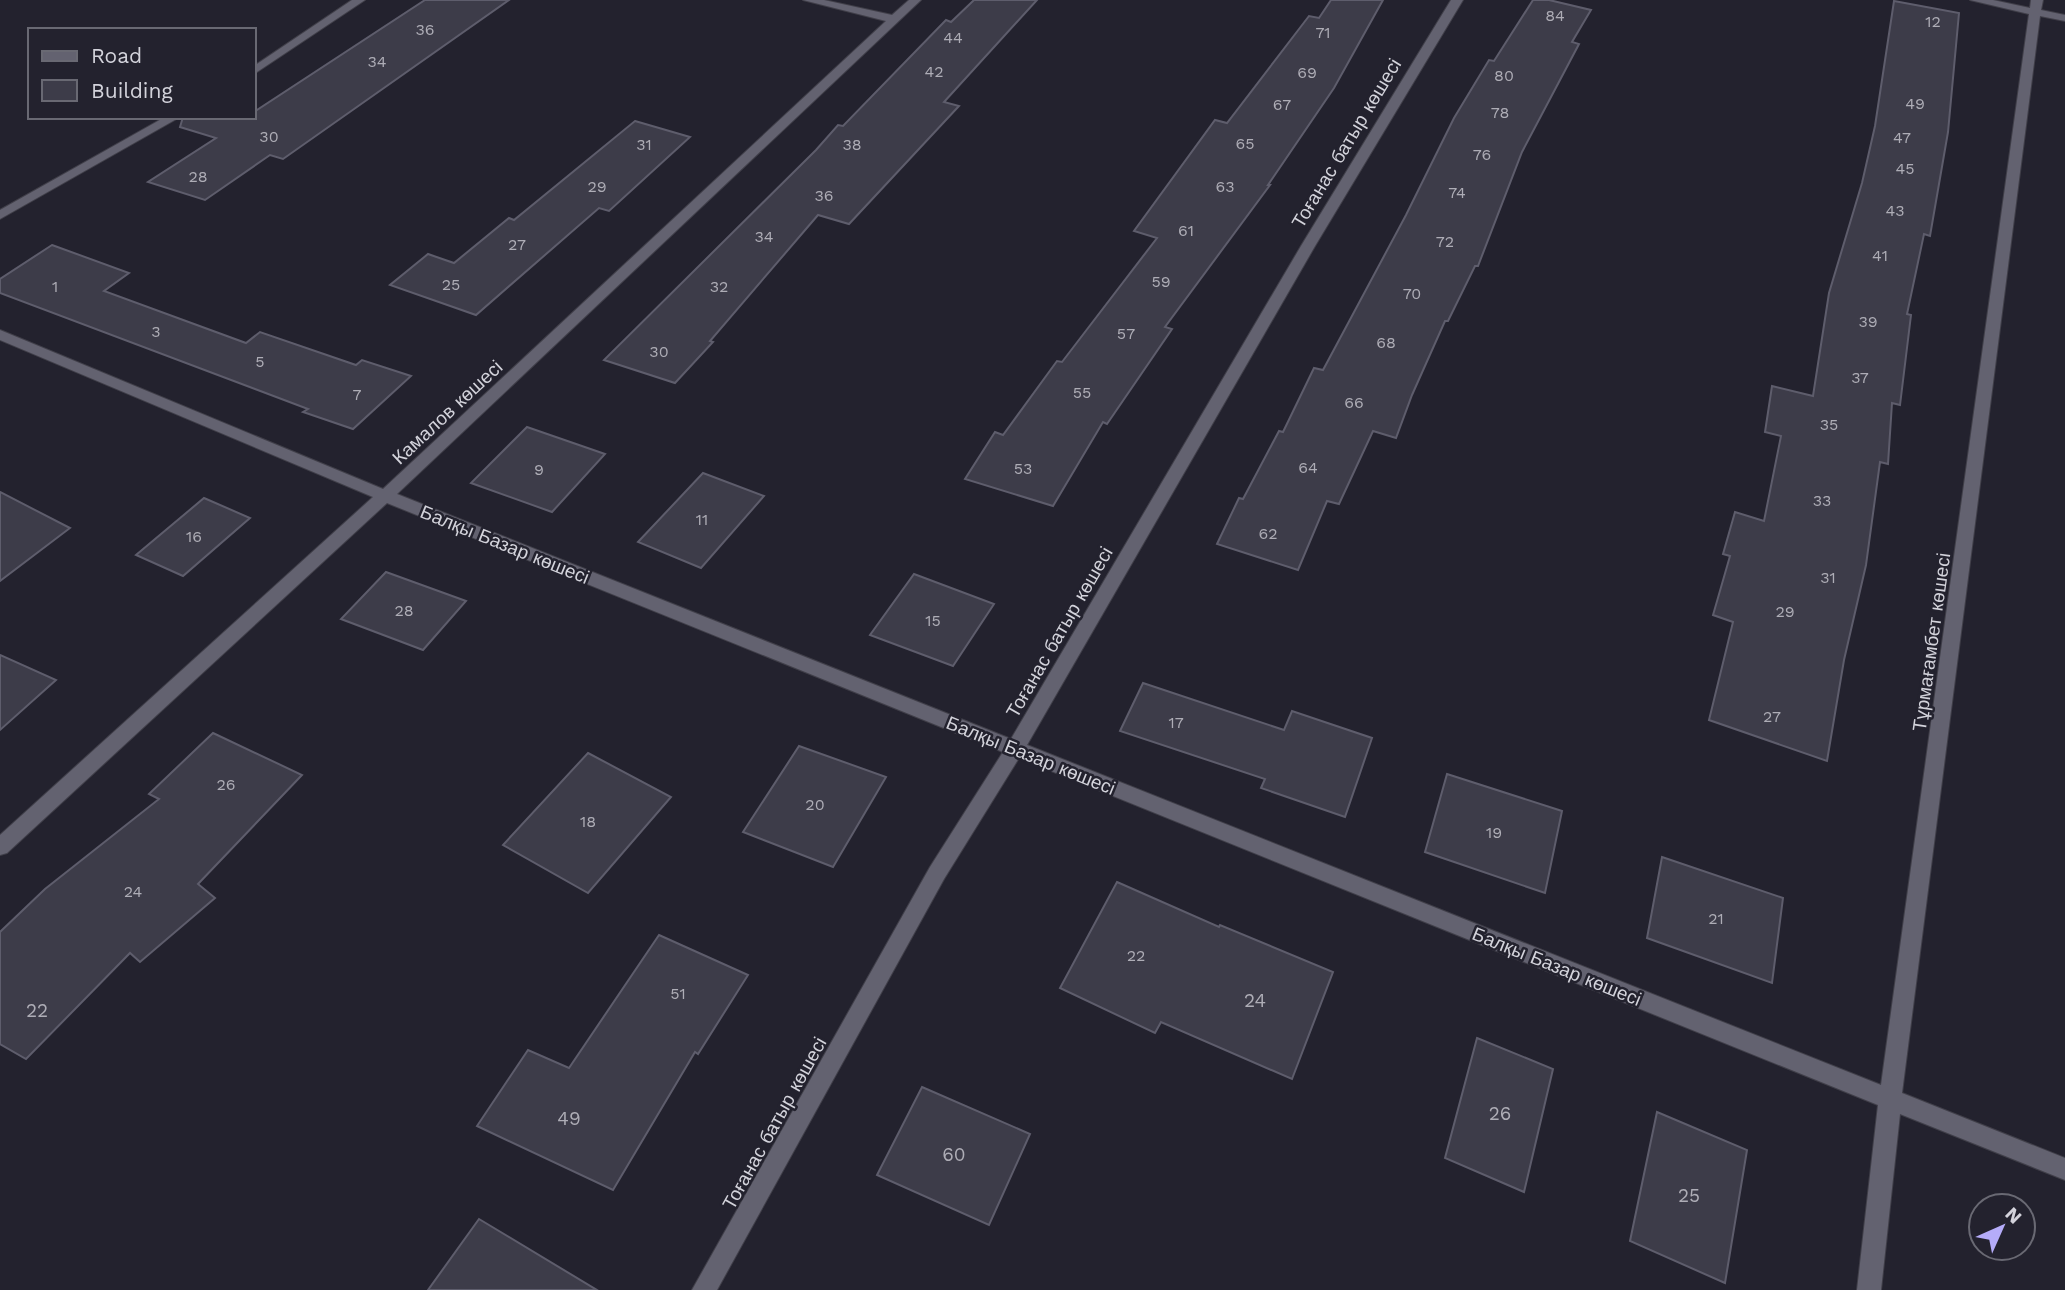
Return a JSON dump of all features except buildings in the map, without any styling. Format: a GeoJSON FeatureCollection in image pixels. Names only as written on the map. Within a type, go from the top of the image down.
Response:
{"type":"FeatureCollection","features":[{"type":"Feature","properties":{"kind":"street"},"geometry":{"type":"LineString","coordinates":[[256,70],[359,0]]}},
{"type":"Feature","properties":{"kind":"street"},"geometry":{"type":"LineString","coordinates":[[809,0],[895,19]]}},
{"type":"Feature","properties":{"kind":"street","name":"Камалов көшесі"},"geometry":{"type":"LineString","coordinates":[[0,847],[385,496],[915,0]]}},
{"type":"Feature","properties":{"kind":"street","name":"Тоғанас батыр көшесі"},"geometry":{"type":"LineString","coordinates":[[704,1290],[937,873],[1015,748],[1308,246],[1457,0]]}},
{"type":"Feature","properties":{"kind":"street"},"geometry":{"type":"LineString","coordinates":[[1976,0],[2037,6],[2065,18]]}},
{"type":"Feature","properties":{"kind":"street","name":"Тұрмағамбет көшесі"},"geometry":{"type":"LineString","coordinates":[[1869,1290],[1890,1100],[2037,6]]}},
{"type":"Feature","properties":{"kind":"street"},"geometry":{"type":"LineString","coordinates":[[0,215],[170,119]]}},
{"type":"Feature","properties":{"kind":"street","name":"Балқы Базар көшесі"},"geometry":{"type":"LineString","coordinates":[[0,335],[385,496],[2065,1169]]}}]}
